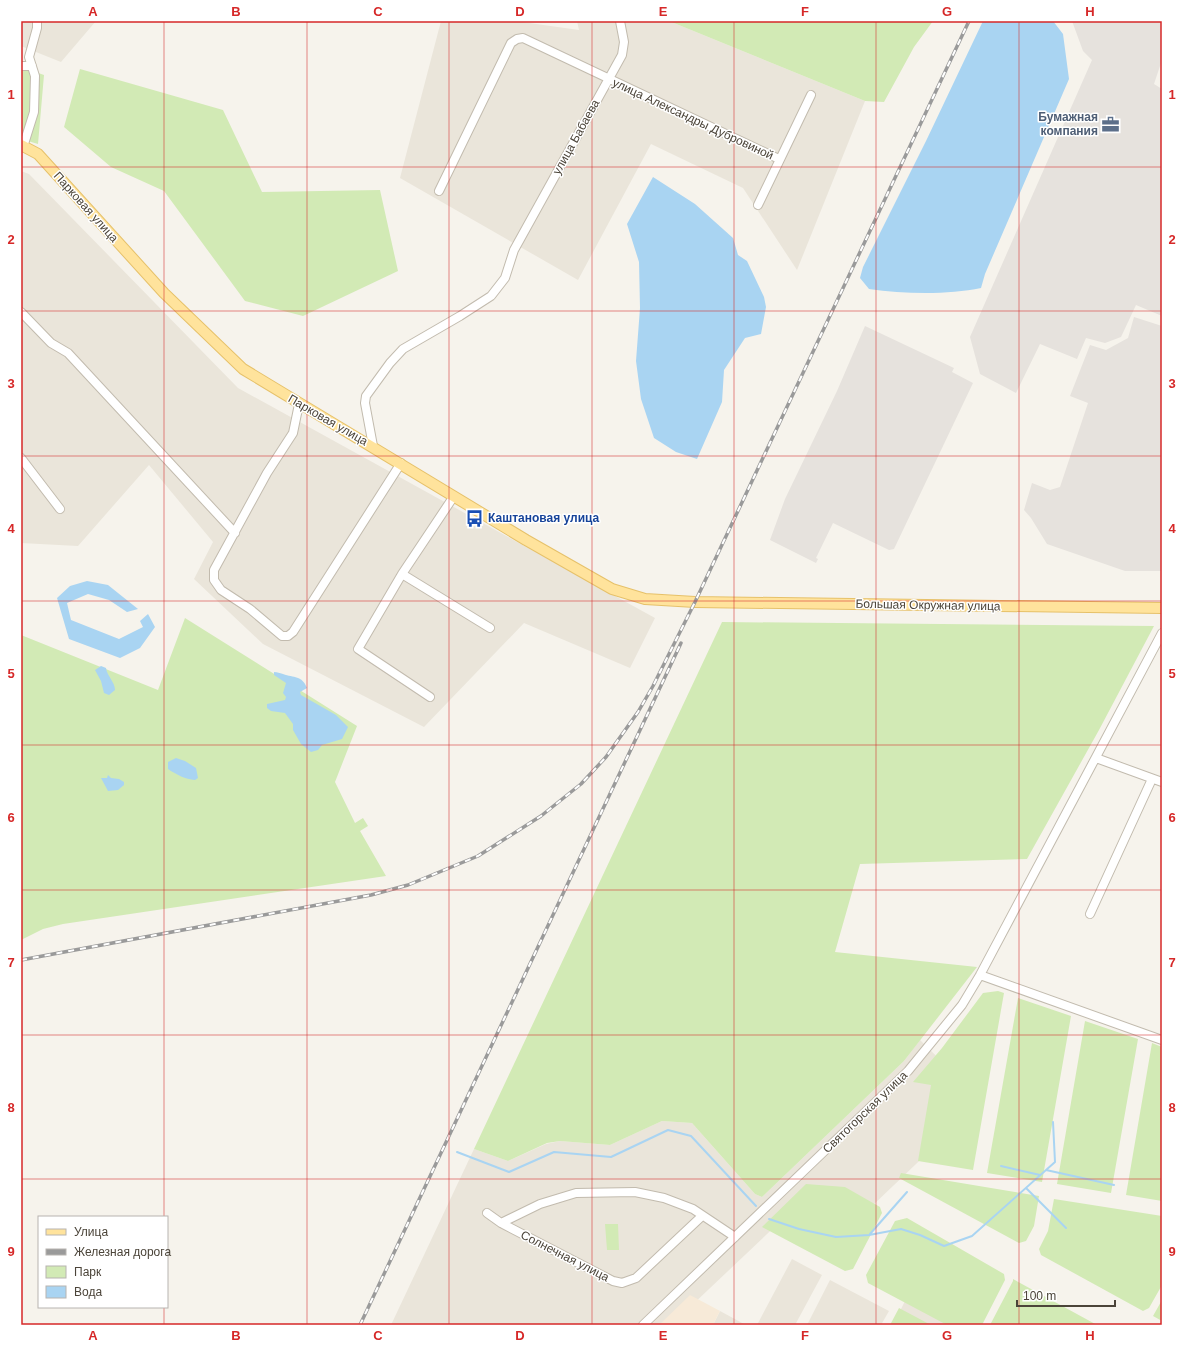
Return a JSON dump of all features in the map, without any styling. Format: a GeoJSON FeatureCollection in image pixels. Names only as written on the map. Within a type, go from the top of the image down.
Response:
{"type":"FeatureCollection","features":[{"type":"Feature","properties":{"kind":"main road","name":"Парковая улица"},"geometry":{"type":"LineString","coordinates":[[22,146],[38,154],[164,293],[243,369],[300,404],[374,446],[557,558],[612,588],[645,599],[695,602]]}},
{"type":"Feature","properties":{"kind":"main road","name":"Большая Окружная улица"},"geometry":{"type":"LineString","coordinates":[[695,602],[1162,608]]}},
{"type":"Feature","properties":{"kind":"street"},"geometry":{"type":"LineString","coordinates":[[22,146],[34,112],[34,76],[29,57],[35,38],[37,21]]}},
{"type":"Feature","properties":{"kind":"street","name":"улица Бабаева"},"geometry":{"type":"LineString","coordinates":[[374,446],[365,403],[366,396],[390,362],[403,349],[460,316],[490,296],[505,278],[514,250],[608,79],[623,48],[624,42],[620,21]]}},
{"type":"Feature","properties":{"kind":"street","name":"улица Александры Дубровиной"},"geometry":{"type":"LineString","coordinates":[[439,191],[511,43],[516,39],[523,38],[779,159]]}},
{"type":"Feature","properties":{"kind":"street"},"geometry":{"type":"LineString","coordinates":[[21,66],[32,66]]}},
{"type":"Feature","properties":{"kind":"street"},"geometry":{"type":"LineString","coordinates":[[758,205],[811,95]]}},
{"type":"Feature","properties":{"kind":"street"},"geometry":{"type":"LineString","coordinates":[[21,312],[51,343],[68,353],[235,533]]}},
{"type":"Feature","properties":{"kind":"street"},"geometry":{"type":"LineString","coordinates":[[300,404],[293,433],[267,473],[214,570],[214,580],[221,590],[250,609],[282,636],[288,636],[401,463]]}},
{"type":"Feature","properties":{"kind":"street"},"geometry":{"type":"LineString","coordinates":[[21,458],[60,509]]}},
{"type":"Feature","properties":{"kind":"street"},"geometry":{"type":"LineString","coordinates":[[430,697],[358,649],[402,574],[454,496]]}},
{"type":"Feature","properties":{"kind":"street"},"geometry":{"type":"LineString","coordinates":[[402,574],[490,628]]}},
{"type":"Feature","properties":{"kind":"street","name":"Святогорская улица"},"geometry":{"type":"LineString","coordinates":[[643,1325],[908,1071],[962,1005],[980,975],[1162,633]]}},
{"type":"Feature","properties":{"kind":"street"},"geometry":{"type":"LineString","coordinates":[[1096,758],[1162,782]]}},
{"type":"Feature","properties":{"kind":"street"},"geometry":{"type":"LineString","coordinates":[[1090,914],[1152,779]]}},
{"type":"Feature","properties":{"kind":"street"},"geometry":{"type":"LineString","coordinates":[[980,975],[1162,1040]]}},
{"type":"Feature","properties":{"kind":"street","name":"Солнечная улица"},"geometry":{"type":"LineString","coordinates":[[501,1223],[540,1204],[576,1193],[635,1192],[664,1198],[693,1210],[719,1225],[735,1237]]}},
{"type":"Feature","properties":{"kind":"street","name":"Солнечная улица"},"geometry":{"type":"LineString","coordinates":[[487,1213],[501,1223],[613,1281],[622,1283],[636,1278],[702,1216]]}},
{"type":"Feature","properties":{"kind":"shaded area"},"geometry":{"type":"Polygon","coordinates":[[[21,21],[96,21],[61,62],[21,46],[21,21]]]}},
{"type":"Feature","properties":{"kind":"shaded area"},"geometry":{"type":"Polygon","coordinates":[[[441,21],[515,21],[579,30],[577,21],[669,21],[865,101],[797,270],[743,188],[651,144],[578,280],[400,178],[441,21]]]}},
{"type":"Feature","properties":{"kind":"shaded area"},"geometry":{"type":"Polygon","coordinates":[[[1072,21],[1162,21],[1162,60],[1154,84],[1162,89],[1162,316],[1136,305],[1121,337],[1105,343],[1086,338],[1077,359],[1040,344],[1016,393],[980,374],[970,337],[1092,60],[1083,51],[1072,21]]]}},
{"type":"Feature","properties":{"kind":"shaded area"},"geometry":{"type":"Polygon","coordinates":[[[21,171],[29,174],[238,388],[655,618],[630,668],[524,623],[424,727],[263,644],[194,579],[213,542],[149,465],[78,546],[21,543],[21,171]]]}},
{"type":"Feature","properties":{"kind":"shaded area"},"geometry":{"type":"Polygon","coordinates":[[[1134,317],[1162,326],[1162,571],[1125,571],[1047,544],[1031,518],[1024,510],[1032,483],[1050,490],[1060,487],[1088,403],[1070,396],[1090,345],[1106,350],[1128,338],[1134,317]]]}},
{"type":"Feature","properties":{"kind":"shaded area"},"geometry":{"type":"Polygon","coordinates":[[[865,326],[954,368],[952,372],[973,383],[894,549],[889,550],[833,523],[816,558],[818,559],[816,563],[770,540],[785,499],[837,391],[865,326]]]}},
{"type":"Feature","properties":{"kind":"shaded area"},"geometry":{"type":"Polygon","coordinates":[[[920,1040],[982,1101],[849,1228],[802,1201],[671,1325],[391,1325],[474,1149],[508,1161],[546,1144],[560,1141],[610,1145],[662,1121],[692,1123],[755,1194],[762,1197],[904,1061],[920,1040]]]}},
{"type":"Feature","properties":{"kind":"shaded area"},"geometry":{"type":"Polygon","coordinates":[[[792,1259],[822,1275],[795,1325],[757,1325],[792,1259]]]}},
{"type":"Feature","properties":{"kind":"shaded area"},"geometry":{"type":"Polygon","coordinates":[[[830,1280],[889,1311],[881,1325],[807,1325],[830,1280]]]}},
{"type":"Feature","properties":{"kind":"shaded area"},"geometry":{"type":"Polygon","coordinates":[[[690,1295],[720,1311],[713,1325],[659,1325],[690,1295]]]}},
{"type":"Feature","properties":{"kind":"shaded area"},"geometry":{"type":"Polygon","coordinates":[[[907,1297],[961,1325],[893,1325],[907,1297]]]}},
{"type":"Feature","properties":{"kind":"shaded area"},"geometry":{"type":"Polygon","coordinates":[[[720,1311],[744,1324],[713,1325],[720,1311]]]}},
{"type":"Feature","properties":{"kind":"green space"},"geometry":{"type":"Polygon","coordinates":[[[669,21],[933,21],[914,47],[884,102],[865,101],[669,21]]]}},
{"type":"Feature","properties":{"kind":"green space"},"geometry":{"type":"Polygon","coordinates":[[[21,67],[44,75],[38,144],[21,139],[21,67]]]}},
{"type":"Feature","properties":{"kind":"green space"},"geometry":{"type":"Polygon","coordinates":[[[80,69],[223,110],[262,192],[380,190],[398,271],[303,316],[245,301],[164,191],[111,167],[64,127],[80,69]]]}},
{"type":"Feature","properties":{"kind":"green space"},"geometry":{"type":"Polygon","coordinates":[[[185,618],[357,726],[335,782],[355,823],[363,818],[368,826],[360,831],[386,876],[63,924],[43,929],[21,940],[21,635],[158,690],[185,618]]]}},
{"type":"Feature","properties":{"kind":"green space"},"geometry":{"type":"Polygon","coordinates":[[[722,622],[1154,626],[1099,730],[1027,859],[860,864],[835,952],[977,967],[904,1061],[762,1197],[755,1194],[692,1123],[662,1121],[610,1145],[560,1141],[547,1143],[508,1161],[474,1149],[722,622]]]}},
{"type":"Feature","properties":{"kind":"green space"},"geometry":{"type":"Polygon","coordinates":[[[998,991],[1004,993],[973,1170],[918,1161],[931,1085],[913,1082],[942,1048],[983,993],[998,991]]]}},
{"type":"Feature","properties":{"kind":"green space"},"geometry":{"type":"Polygon","coordinates":[[[1018,998],[1071,1016],[1042,1182],[987,1173],[1018,998]]]}},
{"type":"Feature","properties":{"kind":"green space"},"geometry":{"type":"Polygon","coordinates":[[[1085,1021],[1138,1039],[1111,1193],[1057,1184],[1085,1021]]]}},
{"type":"Feature","properties":{"kind":"green space"},"geometry":{"type":"Polygon","coordinates":[[[1152,1043],[1162,1047],[1162,1201],[1126,1195],[1152,1043]]]}},
{"type":"Feature","properties":{"kind":"green space"},"geometry":{"type":"Polygon","coordinates":[[[901,1173],[1039,1196],[1034,1226],[1026,1241],[1019,1243],[899,1178],[901,1173]]]}},
{"type":"Feature","properties":{"kind":"green space"},"geometry":{"type":"Polygon","coordinates":[[[806,1184],[845,1187],[880,1207],[882,1213],[853,1269],[845,1271],[762,1227],[806,1184]]]}},
{"type":"Feature","properties":{"kind":"green space"},"geometry":{"type":"Polygon","coordinates":[[[1054,1199],[1162,1216],[1162,1285],[1149,1308],[1143,1311],[1041,1255],[1039,1249],[1048,1231],[1054,1199]]]}},
{"type":"Feature","properties":{"kind":"green space"},"geometry":{"type":"Polygon","coordinates":[[[907,1218],[1004,1274],[1005,1280],[982,1325],[947,1325],[868,1283],[866,1275],[895,1221],[907,1218]]]}},
{"type":"Feature","properties":{"kind":"green space"},"geometry":{"type":"Polygon","coordinates":[[[605,1224],[618,1224],[619,1250],[607,1250],[605,1224]]]}},
{"type":"Feature","properties":{"kind":"green space"},"geometry":{"type":"Polygon","coordinates":[[[1013,1279],[1097,1325],[990,1325],[1013,1279]]]}},
{"type":"Feature","properties":{"kind":"green space"},"geometry":{"type":"Polygon","coordinates":[[[1162,1300],[1162,1321],[1153,1316],[1162,1300]]]}},
{"type":"Feature","properties":{"kind":"green space"},"geometry":{"type":"Polygon","coordinates":[[[899,1308],[931,1325],[890,1325],[899,1308]]]}},
{"type":"Feature","properties":{"kind":"water"},"geometry":{"type":"Polygon","coordinates":[[[983,21],[1053,21],[1063,34],[1069,79],[985,274],[981,288],[940,293],[897,292],[869,289],[860,278],[863,267],[926,141],[983,21]]]}},
{"type":"Feature","properties":{"kind":"water"},"geometry":{"type":"Polygon","coordinates":[[[653,177],[695,204],[733,238],[738,255],[747,261],[764,297],[766,307],[761,334],[745,338],[724,370],[722,402],[697,459],[676,452],[654,438],[641,399],[636,361],[640,308],[639,262],[627,224],[653,177]]]}},
{"type":"Feature","properties":{"kind":"water"},"geometry":{"type":"Polygon","coordinates":[[[87,581],[108,585],[138,609],[127,612],[109,600],[88,594],[67,603],[71,620],[119,639],[143,627],[140,621],[148,614],[155,627],[140,648],[120,658],[69,639],[57,598],[70,586],[87,581]]]}},
{"type":"Feature","properties":{"kind":"water"},"geometry":{"type":"Polygon","coordinates":[[[101,666],[106,668],[115,687],[115,690],[109,695],[104,693],[101,681],[95,670],[101,666]]]}},
{"type":"Feature","properties":{"kind":"water"},"geometry":{"type":"Polygon","coordinates":[[[274,672],[303,681],[307,688],[300,692],[301,695],[336,715],[348,727],[342,739],[322,745],[318,750],[311,752],[301,744],[293,730],[293,724],[285,713],[271,711],[267,708],[267,704],[285,700],[286,697],[283,693],[286,683],[274,675],[274,672]]]}},
{"type":"Feature","properties":{"kind":"water"},"geometry":{"type":"Polygon","coordinates":[[[176,758],[185,761],[196,768],[198,778],[195,780],[188,779],[168,769],[168,762],[176,758]]]}},
{"type":"Feature","properties":{"kind":"water"},"geometry":{"type":"Polygon","coordinates":[[[108,775],[111,778],[119,779],[124,782],[124,785],[118,790],[108,791],[101,778],[107,778],[108,775]]]}},
{"type":"Feature","properties":{"kind":"waterway"},"geometry":{"type":"LineString","coordinates":[[769,1219],[799,1229],[836,1237],[869,1235],[901,1229],[920,1235],[944,1246],[972,1236],[1055,1162],[1053,1122]]}},
{"type":"Feature","properties":{"kind":"waterway"},"geometry":{"type":"LineString","coordinates":[[457,1152],[509,1172],[554,1152],[611,1157],[668,1130],[691,1136],[756,1206]]}},
{"type":"Feature","properties":{"kind":"waterway"},"geometry":{"type":"LineString","coordinates":[[1001,1166],[1040,1175]]}},
{"type":"Feature","properties":{"kind":"waterway"},"geometry":{"type":"LineString","coordinates":[[1046,1170],[1114,1185]]}},
{"type":"Feature","properties":{"kind":"waterway"},"geometry":{"type":"LineString","coordinates":[[1026,1188],[1066,1228]]}},
{"type":"Feature","properties":{"kind":"waterway"},"geometry":{"type":"LineString","coordinates":[[870,1234],[907,1192]]}},
{"type":"Feature","properties":{"kind":"railway"},"geometry":{"type":"LineString","coordinates":[[21,960],[371,895],[408,885],[478,856],[541,816],[581,784],[606,757],[638,712],[653,686],[695,602],[969,21]]}},
{"type":"Feature","properties":{"kind":"railway"},"geometry":{"type":"LineString","coordinates":[[360,1325],[681,643]]}},
{"type":"Feature","properties":{"kind":"place","name":"Бумажная компания"},"geometry":{"type":"Point","coordinates":[1111,124]}},
{"type":"Feature","properties":{"kind":"place","name":"Каштановая улица"},"geometry":{"type":"Point","coordinates":[475,518]}}]}
